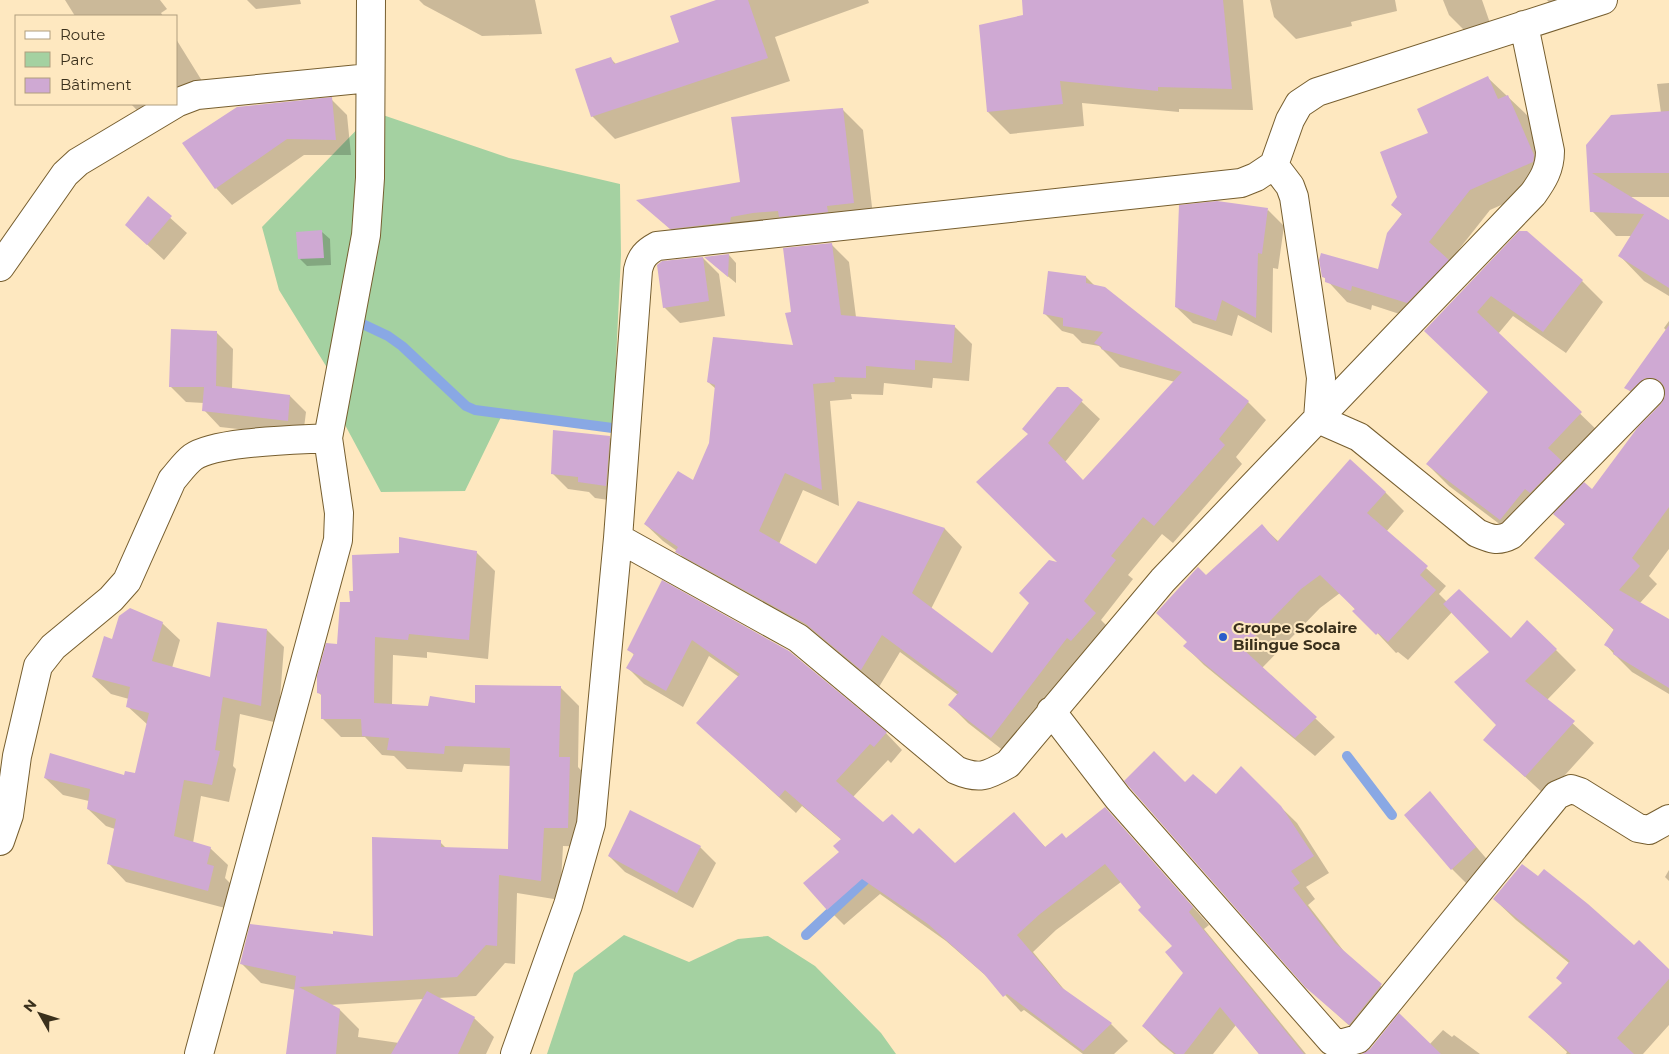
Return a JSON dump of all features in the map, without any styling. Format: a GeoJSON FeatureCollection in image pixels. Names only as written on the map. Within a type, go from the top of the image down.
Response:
{"type":"FeatureCollection","features":[{"type":"Feature","properties":{"kind":"street"},"geometry":{"type":"LineString","coordinates":[[199,1054],[338,540],[339,514],[328,438],[366,235],[370,178],[371,0]]}},
{"type":"Feature","properties":{"kind":"street"},"geometry":{"type":"LineString","coordinates":[[515,1054],[568,905],[590,824],[618,538],[638,270],[640,260],[648,251],[657,246],[1241,183],[1256,177],[1274,165],[1290,120],[1300,104],[1317,92],[1603,0]]}},
{"type":"Feature","properties":{"kind":"street"},"geometry":{"type":"LineString","coordinates":[[618,538],[798,638],[956,770],[971,776],[989,775],[1008,764],[1163,580],[1533,194],[1544,178],[1550,164],[1550,151],[1524,26]]}},
{"type":"Feature","properties":{"kind":"street"},"geometry":{"type":"LineString","coordinates":[[178,103],[197,95],[370,78]]}},
{"type":"Feature","properties":{"kind":"street"},"geometry":{"type":"LineString","coordinates":[[0,267],[65,174],[78,162],[174,105]]}},
{"type":"Feature","properties":{"kind":"street"},"geometry":{"type":"LineString","coordinates":[[1274,165],[1290,186],[1294,197],[1321,378],[1318,419]]}},
{"type":"Feature","properties":{"kind":"street"},"geometry":{"type":"LineString","coordinates":[[1318,419],[1359,437],[1477,534],[1501,541],[1511,535],[1650,393]]}},
{"type":"Feature","properties":{"kind":"street"},"geometry":{"type":"LineString","coordinates":[[0,841],[9,815],[17,756],[38,666],[53,647],[111,599],[127,581],[172,480],[182,467],[194,456],[214,447],[328,438]]}},
{"type":"Feature","properties":{"kind":"street"},"geometry":{"type":"LineString","coordinates":[[1051,711],[1118,798],[1332,1041],[1340,1044],[1358,1038],[1557,795],[1571,789],[1580,792],[1638,828],[1649,830],[1669,818]]}},
{"type":"Feature","properties":{"kind":"green space"},"geometry":{"type":"Polygon","coordinates":[[[374,112],[509,158],[620,184],[621,255],[613,424],[502,415],[465,491],[381,492],[344,423],[339,387],[279,290],[262,227],[374,112]]]}},
{"type":"Feature","properties":{"kind":"green space"},"geometry":{"type":"Polygon","coordinates":[[[624,935],[689,962],[738,939],[768,936],[815,966],[881,1033],[896,1054],[547,1054],[574,973],[624,935]]]}},
{"type":"Feature","properties":{"kind":"building"},"geometry":{"type":"Polygon","coordinates":[[[716,0],[748,0],[768,58],[591,117],[575,69],[611,57],[614,64],[679,42],[670,16],[716,0]]]}},
{"type":"Feature","properties":{"kind":"building"},"geometry":{"type":"Polygon","coordinates":[[[1022,0],[1223,0],[1232,89],[1158,87],[1158,91],[1060,81],[1063,104],[987,112],[979,25],[1023,15],[1022,0]]]}},
{"type":"Feature","properties":{"kind":"building"},"geometry":{"type":"Polygon","coordinates":[[[1488,76],[1498,99],[1508,95],[1534,155],[1533,162],[1470,190],[1429,242],[1449,260],[1407,303],[1352,286],[1351,291],[1325,282],[1325,278],[1322,277],[1319,260],[1321,253],[1378,269],[1387,233],[1402,214],[1391,205],[1397,197],[1380,152],[1428,133],[1417,109],[1488,76]]]}},
{"type":"Feature","properties":{"kind":"building"},"geometry":{"type":"Polygon","coordinates":[[[332,97],[336,140],[287,139],[215,189],[182,143],[237,107],[332,97]]]}},
{"type":"Feature","properties":{"kind":"building"},"geometry":{"type":"Polygon","coordinates":[[[843,108],[854,203],[827,206],[828,212],[779,217],[778,211],[753,213],[731,217],[730,222],[670,229],[636,200],[740,182],[731,117],[843,108]]]}},
{"type":"Feature","properties":{"kind":"building"},"geometry":{"type":"Polygon","coordinates":[[[1669,111],[1669,173],[1592,173],[1669,220],[1669,288],[1618,256],[1644,214],[1590,212],[1586,145],[1611,115],[1669,111]]]}},
{"type":"Feature","properties":{"kind":"building"},"geometry":{"type":"Polygon","coordinates":[[[148,196],[172,216],[147,245],[125,225],[148,196]]]}},
{"type":"Feature","properties":{"kind":"building"},"geometry":{"type":"Polygon","coordinates":[[[1217,201],[1268,208],[1262,254],[1258,253],[1256,318],[1222,300],[1216,321],[1175,307],[1179,205],[1217,201]]]}},
{"type":"Feature","properties":{"kind":"building"},"geometry":{"type":"Polygon","coordinates":[[[322,230],[324,258],[298,259],[296,232],[322,230]]]}},
{"type":"Feature","properties":{"kind":"building"},"geometry":{"type":"Polygon","coordinates":[[[1519,231],[1527,231],[1583,280],[1543,332],[1491,296],[1477,312],[1582,412],[1548,448],[1562,461],[1530,493],[1525,489],[1500,520],[1426,464],[1488,392],[1424,331],[1519,231]]]}},
{"type":"Feature","properties":{"kind":"building"},"geometry":{"type":"Polygon","coordinates":[[[832,243],[841,315],[955,325],[952,363],[915,360],[915,370],[866,366],[866,378],[834,377],[835,382],[813,384],[822,490],[785,473],[759,531],[816,564],[858,501],[945,528],[912,593],[992,653],[1029,603],[1019,593],[1049,560],[1057,562],[976,482],[1028,434],[1022,429],[1057,387],[1068,387],[1083,400],[1048,443],[1083,480],[1182,372],[1101,349],[1102,347],[1094,343],[1103,332],[1063,326],[1063,318],[1043,314],[1048,271],[1086,276],[1086,283],[1105,287],[1249,401],[1219,439],[1225,445],[1154,526],[1143,517],[1111,556],[1116,560],[1084,601],[1096,613],[1071,641],[1067,638],[991,738],[948,705],[959,692],[882,635],[861,670],[806,624],[675,552],[678,547],[644,524],[678,471],[693,480],[709,443],[715,385],[707,382],[713,337],[793,345],[785,313],[791,312],[783,248],[832,243]]]}},
{"type":"Feature","properties":{"kind":"building"},"geometry":{"type":"Polygon","coordinates":[[[729,254],[728,277],[704,257],[729,254]]]}},
{"type":"Feature","properties":{"kind":"building"},"geometry":{"type":"Polygon","coordinates":[[[703,257],[709,301],[663,308],[657,265],[662,261],[703,257]]]}},
{"type":"Feature","properties":{"kind":"building"},"geometry":{"type":"Polygon","coordinates":[[[1669,325],[1669,507],[1632,558],[1640,566],[1619,590],[1669,619],[1669,688],[1613,654],[1614,651],[1604,645],[1614,629],[1534,558],[1565,524],[1553,514],[1584,482],[1592,489],[1638,427],[1661,404],[1665,396],[1665,388],[1661,382],[1654,378],[1645,378],[1630,391],[1624,388],[1669,325]]]}},
{"type":"Feature","properties":{"kind":"building"},"geometry":{"type":"Polygon","coordinates":[[[171,329],[217,331],[216,386],[290,395],[288,421],[202,411],[204,387],[169,387],[171,329]]]}},
{"type":"Feature","properties":{"kind":"building"},"geometry":{"type":"Polygon","coordinates":[[[553,430],[610,436],[606,486],[578,482],[578,477],[551,474],[553,430]]]}},
{"type":"Feature","properties":{"kind":"building"},"geometry":{"type":"Polygon","coordinates":[[[1350,459],[1386,492],[1367,513],[1428,566],[1420,575],[1436,590],[1388,642],[1378,633],[1376,635],[1352,611],[1355,609],[1320,575],[1301,589],[1243,649],[1317,717],[1295,738],[1183,646],[1187,642],[1156,613],[1198,567],[1206,575],[1262,524],[1277,542],[1350,459]]]}},
{"type":"Feature","properties":{"kind":"building"},"geometry":{"type":"Polygon","coordinates":[[[399,537],[477,551],[469,640],[409,634],[408,640],[375,637],[374,703],[428,706],[430,696],[475,703],[475,685],[561,686],[559,757],[570,757],[568,828],[544,828],[541,881],[499,875],[497,946],[486,945],[457,977],[299,987],[340,1009],[336,1054],[286,1054],[296,976],[240,964],[250,924],[333,934],[333,931],[373,936],[372,837],[441,840],[441,847],[508,849],[510,748],[445,746],[444,754],[387,750],[389,738],[362,736],[361,719],[321,719],[321,694],[317,693],[317,676],[326,643],[337,644],[340,602],[350,602],[349,591],[353,591],[352,555],[399,553],[399,537]]]}},
{"type":"Feature","properties":{"kind":"building"},"geometry":{"type":"Polygon","coordinates":[[[662,580],[789,651],[887,732],[874,747],[870,744],[836,781],[883,822],[892,814],[913,834],[919,828],[955,863],[1014,812],[1045,847],[1062,833],[1066,838],[1105,807],[1193,907],[1189,912],[1304,1054],[1259,1054],[1220,1007],[1184,1054],[1176,1054],[1142,1026],[1183,973],[1165,952],[1172,946],[1138,910],[1141,907],[1105,864],[1040,914],[1017,935],[1061,987],[1112,1023],[1083,1051],[1007,994],[1003,997],[984,974],[928,924],[862,879],[827,910],[803,883],[839,852],[833,846],[841,839],[785,790],[779,797],[696,723],[740,674],[692,640],[666,691],[626,668],[634,654],[627,650],[662,580]]]}},
{"type":"Feature","properties":{"kind":"building"},"geometry":{"type":"Polygon","coordinates":[[[1459,589],[1511,638],[1527,620],[1557,649],[1525,681],[1575,721],[1525,777],[1483,740],[1496,725],[1454,682],[1489,652],[1443,604],[1459,589]]]}},
{"type":"Feature","properties":{"kind":"building"},"geometry":{"type":"Polygon","coordinates":[[[130,608],[163,622],[152,661],[210,677],[217,622],[267,629],[261,706],[223,697],[215,750],[220,751],[212,785],[184,780],[174,836],[211,847],[207,864],[214,866],[208,891],[107,864],[116,819],[87,809],[90,789],[44,778],[50,753],[124,775],[125,771],[135,773],[149,713],[126,707],[130,687],[92,677],[104,636],[112,639],[119,616],[130,608]]]}},
{"type":"Feature","properties":{"kind":"building"},"geometry":{"type":"Polygon","coordinates":[[[1154,751],[1185,782],[1193,774],[1216,794],[1241,766],[1281,806],[1314,856],[1291,871],[1300,883],[1293,888],[1335,943],[1382,984],[1349,1025],[1305,987],[1124,781],[1154,751]]]}},
{"type":"Feature","properties":{"kind":"building"},"geometry":{"type":"Polygon","coordinates":[[[1430,791],[1476,847],[1451,870],[1404,815],[1430,791]]]}},
{"type":"Feature","properties":{"kind":"building"},"geometry":{"type":"Polygon","coordinates":[[[630,810],[701,846],[677,893],[608,856],[630,810]]]}},
{"type":"Feature","properties":{"kind":"building"},"geometry":{"type":"Polygon","coordinates":[[[1522,864],[1538,876],[1544,869],[1588,904],[1634,945],[1639,940],[1669,969],[1669,979],[1617,1038],[1634,1054],[1571,1054],[1528,1017],[1562,983],[1556,978],[1570,961],[1493,899],[1522,864]]]}},
{"type":"Feature","properties":{"kind":"building"},"geometry":{"type":"Polygon","coordinates":[[[427,991],[475,1017],[458,1054],[391,1054],[427,991]]]}},
{"type":"Feature","properties":{"kind":"building"},"geometry":{"type":"Polygon","coordinates":[[[1399,1013],[1441,1054],[1362,1054],[1370,1049],[1399,1013]]]}},
{"type":"Feature","properties":{"kind":"waterway"},"geometry":{"type":"LineString","coordinates":[[352,319],[388,336],[402,346],[466,406],[475,410],[620,429]]}},
{"type":"Feature","properties":{"kind":"waterway"},"geometry":{"type":"LineString","coordinates":[[1347,756],[1392,815]]}},
{"type":"Feature","properties":{"kind":"waterway"},"geometry":{"type":"LineString","coordinates":[[806,935],[864,881]]}},
{"type":"Feature","properties":{"kind":"place","name":"Groupe Scolaire Bilingue Soca"},"geometry":{"type":"Point","coordinates":[1223,637]}}]}
